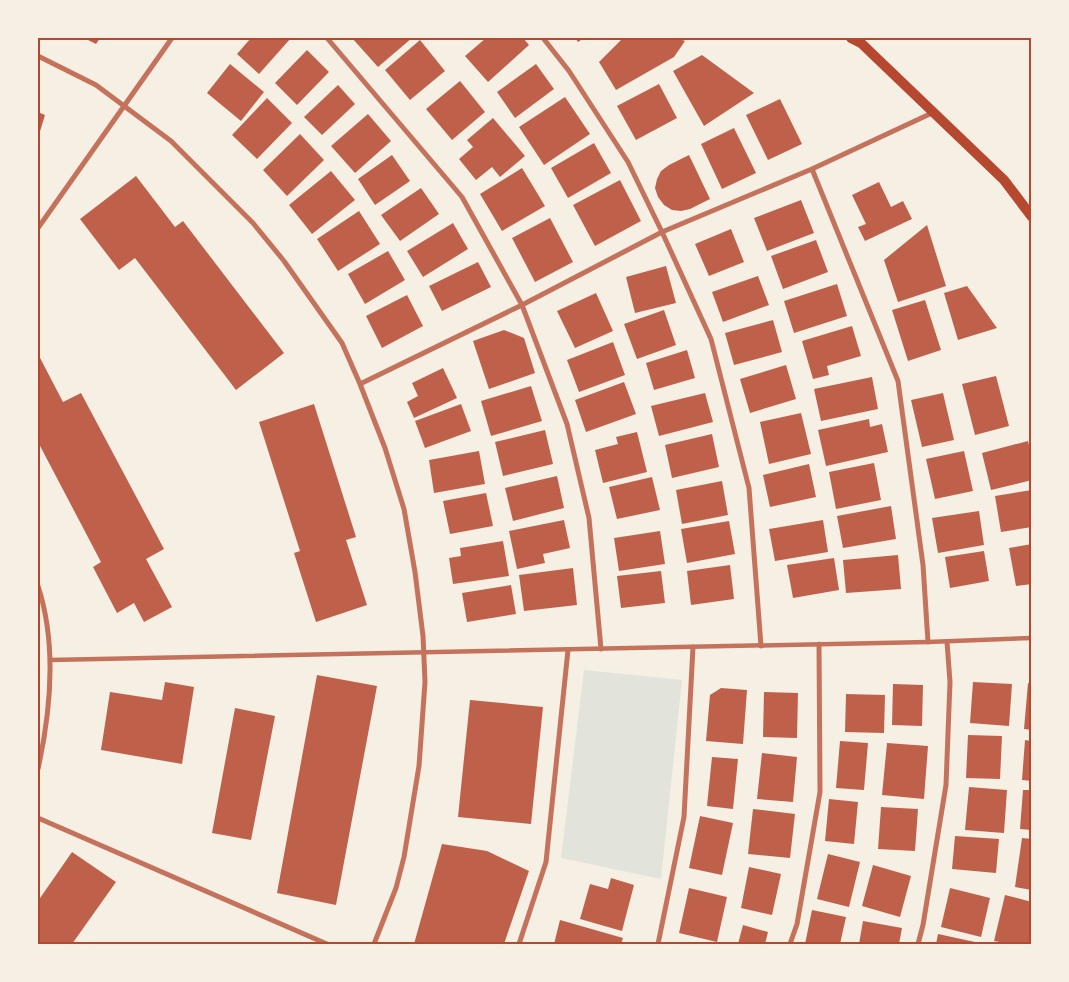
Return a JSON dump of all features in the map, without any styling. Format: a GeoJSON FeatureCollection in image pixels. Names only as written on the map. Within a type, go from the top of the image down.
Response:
{"type":"FeatureCollection","features":[{"type":"Feature","properties":{"kind":"main road"},"geometry":{"type":"LineString","coordinates":[[851,38],[861,43],[1004,180],[1032,217]]}},
{"type":"Feature","properties":{"kind":"street"},"geometry":{"type":"LineString","coordinates":[[38,228],[172,38]]}},
{"type":"Feature","properties":{"kind":"street"},"geometry":{"type":"LineString","coordinates":[[327,38],[462,197],[522,304],[567,424],[589,518],[601,649]]}},
{"type":"Feature","properties":{"kind":"street"},"geometry":{"type":"LineString","coordinates":[[543,38],[569,71],[628,162],[710,339],[748,488],[761,646]]}},
{"type":"Feature","properties":{"kind":"street"},"geometry":{"type":"LineString","coordinates":[[38,56],[96,85],[124,104],[171,141],[254,223],[289,268],[342,343],[385,448],[404,509],[415,572],[424,636],[425,682],[423,722],[413,809],[404,857],[396,888],[374,944]]}},
{"type":"Feature","properties":{"kind":"street"},"geometry":{"type":"LineString","coordinates":[[360,384],[662,232],[812,169],[932,113]]}},
{"type":"Feature","properties":{"kind":"street"},"geometry":{"type":"LineString","coordinates":[[812,169],[898,381],[923,565],[928,642]]}},
{"type":"Feature","properties":{"kind":"street"},"geometry":{"type":"LineString","coordinates":[[38,586],[43,602],[50,660],[43,744],[38,769]]}},
{"type":"Feature","properties":{"kind":"street"},"geometry":{"type":"LineString","coordinates":[[50,660],[947,642],[1032,638]]}},
{"type":"Feature","properties":{"kind":"street"},"geometry":{"type":"LineString","coordinates":[[918,944],[923,925],[946,785],[950,682],[947,642]]}},
{"type":"Feature","properties":{"kind":"street"},"geometry":{"type":"LineString","coordinates":[[790,944],[797,924],[820,792],[819,644]]}},
{"type":"Feature","properties":{"kind":"street"},"geometry":{"type":"LineString","coordinates":[[658,944],[684,817],[693,647]]}},
{"type":"Feature","properties":{"kind":"street"},"geometry":{"type":"LineString","coordinates":[[519,944],[546,862],[568,650]]}},
{"type":"Feature","properties":{"kind":"street"},"geometry":{"type":"LineString","coordinates":[[38,818],[327,944]]}},
{"type":"Feature","properties":{"kind":"shaded area"},"geometry":{"type":"Polygon","coordinates":[[[584,670],[682,680],[661,879],[561,858],[584,670]]]}},
{"type":"Feature","properties":{"kind":"building"},"geometry":{"type":"Polygon","coordinates":[[[84,38],[100,38],[96,44],[84,38]]]}},
{"type":"Feature","properties":{"kind":"building"},"geometry":{"type":"Polygon","coordinates":[[[251,38],[291,38],[259,74],[237,54],[251,38]]]}},
{"type":"Feature","properties":{"kind":"building"},"geometry":{"type":"Polygon","coordinates":[[[352,38],[412,38],[378,67],[352,38]]]}},
{"type":"Feature","properties":{"kind":"building"},"geometry":{"type":"Polygon","coordinates":[[[486,38],[523,38],[529,45],[488,82],[465,56],[486,38]]]}},
{"type":"Feature","properties":{"kind":"building"},"geometry":{"type":"Polygon","coordinates":[[[575,38],[584,38],[578,42],[575,38]]]}},
{"type":"Feature","properties":{"kind":"building"},"geometry":{"type":"Polygon","coordinates":[[[623,38],[677,38],[685,41],[674,57],[616,90],[599,62],[623,38]]]}},
{"type":"Feature","properties":{"kind":"building"},"geometry":{"type":"Polygon","coordinates":[[[420,40],[445,71],[410,100],[385,70],[420,40]]]}},
{"type":"Feature","properties":{"kind":"building"},"geometry":{"type":"Polygon","coordinates":[[[307,50],[329,72],[297,105],[275,83],[307,50]]]}},
{"type":"Feature","properties":{"kind":"building"},"geometry":{"type":"Polygon","coordinates":[[[702,55],[754,93],[704,126],[673,71],[702,55]]]}},
{"type":"Feature","properties":{"kind":"building"},"geometry":{"type":"Polygon","coordinates":[[[230,64],[264,92],[241,121],[207,93],[230,64]]]}},
{"type":"Feature","properties":{"kind":"building"},"geometry":{"type":"Polygon","coordinates":[[[536,64],[554,89],[515,118],[497,92],[536,64]]]}},
{"type":"Feature","properties":{"kind":"building"},"geometry":{"type":"Polygon","coordinates":[[[460,81],[485,112],[452,140],[426,109],[460,81]]]}},
{"type":"Feature","properties":{"kind":"building"},"geometry":{"type":"Polygon","coordinates":[[[659,84],[677,118],[636,140],[617,106],[659,84]]]}},
{"type":"Feature","properties":{"kind":"building"},"geometry":{"type":"Polygon","coordinates":[[[338,85],[355,104],[322,135],[304,117],[338,85]]]}},
{"type":"Feature","properties":{"kind":"building"},"geometry":{"type":"Polygon","coordinates":[[[565,97],[590,134],[544,165],[519,127],[565,97]]]}},
{"type":"Feature","properties":{"kind":"building"},"geometry":{"type":"Polygon","coordinates":[[[267,98],[292,123],[257,159],[232,135],[267,98]]]}},
{"type":"Feature","properties":{"kind":"building"},"geometry":{"type":"Polygon","coordinates":[[[780,99],[802,144],[768,160],[746,115],[780,99]]]}},
{"type":"Feature","properties":{"kind":"building"},"geometry":{"type":"Polygon","coordinates":[[[38,112],[45,115],[38,138],[38,112]]]}},
{"type":"Feature","properties":{"kind":"building"},"geometry":{"type":"Polygon","coordinates":[[[368,114],[391,141],[355,173],[331,146],[368,114]]]}},
{"type":"Feature","properties":{"kind":"building"},"geometry":{"type":"Polygon","coordinates":[[[493,118],[525,156],[500,177],[492,167],[476,180],[459,159],[473,147],[467,140],[493,118]]]}},
{"type":"Feature","properties":{"kind":"building"},"geometry":{"type":"Polygon","coordinates":[[[734,128],[756,173],[722,189],[701,144],[734,128]]]}},
{"type":"Feature","properties":{"kind":"building"},"geometry":{"type":"Polygon","coordinates":[[[300,134],[324,160],[287,196],[263,170],[300,134]]]}},
{"type":"Feature","properties":{"kind":"building"},"geometry":{"type":"Polygon","coordinates":[[[594,143],[611,173],[568,198],[551,168],[594,143]]]}},
{"type":"Feature","properties":{"kind":"building"},"geometry":{"type":"Polygon","coordinates":[[[392,155],[410,181],[375,205],[358,179],[392,155]]]}},
{"type":"Feature","properties":{"kind":"building"},"geometry":{"type":"Polygon","coordinates":[[[689,155],[710,199],[690,209],[672,210],[664,205],[658,197],[655,188],[657,179],[661,171],[669,165],[689,155]]]}},
{"type":"Feature","properties":{"kind":"building"},"geometry":{"type":"Polygon","coordinates":[[[522,168],[545,206],[502,231],[480,194],[522,168]]]}},
{"type":"Feature","properties":{"kind":"building"},"geometry":{"type":"Polygon","coordinates":[[[331,171],[355,200],[312,234],[289,205],[331,171]]]}},
{"type":"Feature","properties":{"kind":"building"},"geometry":{"type":"Polygon","coordinates":[[[136,176],[175,227],[183,221],[284,353],[236,390],[135,258],[119,270],[80,219],[136,176]]]}},
{"type":"Feature","properties":{"kind":"building"},"geometry":{"type":"Polygon","coordinates":[[[620,180],[641,221],[595,246],[573,205],[620,180]]]}},
{"type":"Feature","properties":{"kind":"building"},"geometry":{"type":"Polygon","coordinates":[[[879,182],[891,207],[903,201],[912,219],[865,241],[858,227],[866,224],[852,195],[879,182]]]}},
{"type":"Feature","properties":{"kind":"building"},"geometry":{"type":"Polygon","coordinates":[[[421,188],[439,214],[400,241],[381,215],[421,188]]]}},
{"type":"Feature","properties":{"kind":"building"},"geometry":{"type":"Polygon","coordinates":[[[801,200],[814,233],[767,251],[754,218],[801,200]]]}},
{"type":"Feature","properties":{"kind":"building"},"geometry":{"type":"Polygon","coordinates":[[[359,211],[380,244],[338,271],[317,239],[359,211]]]}},
{"type":"Feature","properties":{"kind":"building"},"geometry":{"type":"Polygon","coordinates":[[[550,218],[573,262],[535,282],[512,238],[550,218]]]}},
{"type":"Feature","properties":{"kind":"building"},"geometry":{"type":"Polygon","coordinates":[[[453,223],[468,249],[423,277],[407,251],[453,223]]]}},
{"type":"Feature","properties":{"kind":"building"},"geometry":{"type":"Polygon","coordinates":[[[927,225],[946,286],[898,302],[884,260],[927,225]]]}},
{"type":"Feature","properties":{"kind":"building"},"geometry":{"type":"Polygon","coordinates":[[[731,229],[744,262],[709,276],[695,244],[731,229]]]}},
{"type":"Feature","properties":{"kind":"building"},"geometry":{"type":"Polygon","coordinates":[[[816,240],[828,272],[783,289],[771,256],[816,240]]]}},
{"type":"Feature","properties":{"kind":"building"},"geometry":{"type":"Polygon","coordinates":[[[388,251],[405,280],[365,304],[348,274],[388,251]]]}},
{"type":"Feature","properties":{"kind":"building"},"geometry":{"type":"Polygon","coordinates":[[[478,262],[491,287],[442,311],[429,286],[478,262]]]}},
{"type":"Feature","properties":{"kind":"building"},"geometry":{"type":"Polygon","coordinates":[[[666,266],[676,303],[635,313],[626,277],[666,266]]]}},
{"type":"Feature","properties":{"kind":"building"},"geometry":{"type":"Polygon","coordinates":[[[758,276],[769,305],[723,322],[712,292],[758,276]]]}},
{"type":"Feature","properties":{"kind":"building"},"geometry":{"type":"Polygon","coordinates":[[[837,284],[847,316],[794,333],[784,301],[837,284]]]}},
{"type":"Feature","properties":{"kind":"building"},"geometry":{"type":"Polygon","coordinates":[[[967,286],[997,328],[958,340],[944,293],[967,286]]]}},
{"type":"Feature","properties":{"kind":"building"},"geometry":{"type":"Polygon","coordinates":[[[596,293],[613,331],[575,348],[557,311],[596,293]]]}},
{"type":"Feature","properties":{"kind":"building"},"geometry":{"type":"Polygon","coordinates":[[[407,295],[423,326],[382,348],[366,316],[407,295]]]}},
{"type":"Feature","properties":{"kind":"building"},"geometry":{"type":"Polygon","coordinates":[[[925,300],[941,350],[908,361],[892,310],[925,300]]]}},
{"type":"Feature","properties":{"kind":"building"},"geometry":{"type":"Polygon","coordinates":[[[664,310],[676,345],[637,359],[624,324],[664,310]]]}},
{"type":"Feature","properties":{"kind":"building"},"geometry":{"type":"Polygon","coordinates":[[[773,320],[782,352],[734,365],[725,333],[773,320]]]}},
{"type":"Feature","properties":{"kind":"building"},"geometry":{"type":"Polygon","coordinates":[[[852,326],[861,356],[827,366],[829,375],[813,379],[802,341],[852,326]]]}},
{"type":"Feature","properties":{"kind":"building"},"geometry":{"type":"Polygon","coordinates":[[[504,330],[524,338],[535,373],[489,389],[473,341],[504,330]]]}},
{"type":"Feature","properties":{"kind":"building"},"geometry":{"type":"Polygon","coordinates":[[[613,342],[625,375],[579,392],[567,360],[613,342]]]}},
{"type":"Feature","properties":{"kind":"building"},"geometry":{"type":"Polygon","coordinates":[[[687,350],[695,378],[654,390],[646,363],[687,350]]]}},
{"type":"Feature","properties":{"kind":"building"},"geometry":{"type":"Polygon","coordinates":[[[38,354],[63,402],[81,393],[164,549],[146,559],[172,607],[144,622],[134,603],[117,613],[93,567],[101,562],[38,442],[38,354]]]}},
{"type":"Feature","properties":{"kind":"building"},"geometry":{"type":"Polygon","coordinates":[[[786,365],[796,399],[750,413],[740,379],[786,365]]]}},
{"type":"Feature","properties":{"kind":"building"},"geometry":{"type":"Polygon","coordinates":[[[443,368],[457,398],[414,418],[407,402],[418,396],[412,383],[443,368]]]}},
{"type":"Feature","properties":{"kind":"building"},"geometry":{"type":"Polygon","coordinates":[[[996,376],[1009,426],[975,435],[962,384],[996,376]]]}},
{"type":"Feature","properties":{"kind":"building"},"geometry":{"type":"Polygon","coordinates":[[[872,377],[878,409],[821,421],[814,389],[872,377]]]}},
{"type":"Feature","properties":{"kind":"building"},"geometry":{"type":"Polygon","coordinates":[[[624,382],[636,414],[586,432],[575,400],[624,382]]]}},
{"type":"Feature","properties":{"kind":"building"},"geometry":{"type":"Polygon","coordinates":[[[531,386],[542,421],[491,436],[481,401],[531,386]]]}},
{"type":"Feature","properties":{"kind":"building"},"geometry":{"type":"Polygon","coordinates":[[[705,393],[713,422],[659,436],[651,406],[705,393]]]}},
{"type":"Feature","properties":{"kind":"building"},"geometry":{"type":"Polygon","coordinates":[[[943,393],[954,440],[922,447],[911,400],[943,393]]]}},
{"type":"Feature","properties":{"kind":"building"},"geometry":{"type":"Polygon","coordinates":[[[314,404],[356,537],[346,540],[367,605],[316,622],[294,553],[300,551],[259,422],[314,404]]]}},
{"type":"Feature","properties":{"kind":"building"},"geometry":{"type":"Polygon","coordinates":[[[461,404],[471,431],[425,448],[415,421],[461,404]]]}},
{"type":"Feature","properties":{"kind":"building"},"geometry":{"type":"Polygon","coordinates":[[[801,413],[811,454],[769,464],[760,422],[801,413]]]}},
{"type":"Feature","properties":{"kind":"building"},"geometry":{"type":"Polygon","coordinates":[[[869,419],[870,427],[882,424],[888,452],[826,466],[818,430],[869,419]]]}},
{"type":"Feature","properties":{"kind":"building"},"geometry":{"type":"Polygon","coordinates":[[[545,430],[553,464],[503,476],[495,442],[545,430]]]}},
{"type":"Feature","properties":{"kind":"building"},"geometry":{"type":"Polygon","coordinates":[[[637,432],[647,472],[603,483],[595,450],[618,444],[616,437],[637,432]]]}},
{"type":"Feature","properties":{"kind":"building"},"geometry":{"type":"Polygon","coordinates":[[[712,434],[719,467],[672,478],[665,445],[712,434]]]}},
{"type":"Feature","properties":{"kind":"building"},"geometry":{"type":"Polygon","coordinates":[[[1028,441],[1032,457],[1032,480],[991,490],[982,453],[1028,441]]]}},
{"type":"Feature","properties":{"kind":"building"},"geometry":{"type":"Polygon","coordinates":[[[479,451],[485,484],[434,493],[429,460],[479,451]]]}},
{"type":"Feature","properties":{"kind":"building"},"geometry":{"type":"Polygon","coordinates":[[[964,451],[973,491],[935,499],[926,459],[964,451]]]}},
{"type":"Feature","properties":{"kind":"building"},"geometry":{"type":"Polygon","coordinates":[[[874,463],[881,500],[836,509],[829,472],[874,463]]]}},
{"type":"Feature","properties":{"kind":"building"},"geometry":{"type":"Polygon","coordinates":[[[809,464],[816,497],[770,507],[763,475],[809,464]]]}},
{"type":"Feature","properties":{"kind":"building"},"geometry":{"type":"Polygon","coordinates":[[[557,476],[564,508],[513,521],[505,488],[557,476]]]}},
{"type":"Feature","properties":{"kind":"building"},"geometry":{"type":"Polygon","coordinates":[[[652,477],[660,510],[617,519],[609,487],[652,477]]]}},
{"type":"Feature","properties":{"kind":"building"},"geometry":{"type":"Polygon","coordinates":[[[722,481],[728,515],[682,524],[676,490],[722,481]]]}},
{"type":"Feature","properties":{"kind":"building"},"geometry":{"type":"Polygon","coordinates":[[[1032,490],[1032,527],[1001,532],[995,496],[1032,490]]]}},
{"type":"Feature","properties":{"kind":"building"},"geometry":{"type":"Polygon","coordinates":[[[486,493],[493,526],[450,534],[443,501],[486,493]]]}},
{"type":"Feature","properties":{"kind":"building"},"geometry":{"type":"Polygon","coordinates":[[[891,506],[896,539],[843,548],[837,516],[891,506]]]}},
{"type":"Feature","properties":{"kind":"building"},"geometry":{"type":"Polygon","coordinates":[[[979,511],[984,545],[938,553],[932,518],[979,511]]]}},
{"type":"Feature","properties":{"kind":"building"},"geometry":{"type":"Polygon","coordinates":[[[564,520],[570,548],[543,554],[545,563],[517,569],[509,531],[564,520]]]}},
{"type":"Feature","properties":{"kind":"building"},"geometry":{"type":"Polygon","coordinates":[[[823,520],[828,552],[775,561],[769,529],[823,520]]]}},
{"type":"Feature","properties":{"kind":"building"},"geometry":{"type":"Polygon","coordinates":[[[729,521],[735,554],[687,563],[681,529],[729,521]]]}},
{"type":"Feature","properties":{"kind":"building"},"geometry":{"type":"Polygon","coordinates":[[[660,531],[665,564],[619,571],[614,538],[660,531]]]}},
{"type":"Feature","properties":{"kind":"building"},"geometry":{"type":"Polygon","coordinates":[[[503,541],[509,576],[453,584],[449,558],[461,556],[460,548],[503,541]]]}},
{"type":"Feature","properties":{"kind":"building"},"geometry":{"type":"Polygon","coordinates":[[[1032,544],[1032,584],[1016,586],[1009,548],[1032,544]]]}},
{"type":"Feature","properties":{"kind":"building"},"geometry":{"type":"Polygon","coordinates":[[[984,551],[989,581],[950,588],[945,557],[984,551]]]}},
{"type":"Feature","properties":{"kind":"building"},"geometry":{"type":"Polygon","coordinates":[[[898,555],[901,589],[846,593],[843,560],[898,555]]]}},
{"type":"Feature","properties":{"kind":"building"},"geometry":{"type":"Polygon","coordinates":[[[834,558],[839,590],[793,598],[787,565],[834,558]]]}},
{"type":"Feature","properties":{"kind":"building"},"geometry":{"type":"Polygon","coordinates":[[[730,565],[734,599],[691,605],[687,571],[730,565]]]}},
{"type":"Feature","properties":{"kind":"building"},"geometry":{"type":"Polygon","coordinates":[[[573,568],[577,605],[524,611],[519,575],[573,568]]]}},
{"type":"Feature","properties":{"kind":"building"},"geometry":{"type":"Polygon","coordinates":[[[661,571],[665,603],[621,608],[617,576],[661,571]]]}},
{"type":"Feature","properties":{"kind":"building"},"geometry":{"type":"Polygon","coordinates":[[[511,585],[516,614],[467,622],[462,593],[511,585]]]}},
{"type":"Feature","properties":{"kind":"building"},"geometry":{"type":"Polygon","coordinates":[[[317,675],[377,686],[336,905],[277,893],[317,675]]]}},
{"type":"Feature","properties":{"kind":"building"},"geometry":{"type":"Polygon","coordinates":[[[165,682],[194,687],[182,764],[101,750],[110,692],[162,700],[165,682]]]}},
{"type":"Feature","properties":{"kind":"building"},"geometry":{"type":"Polygon","coordinates":[[[973,682],[1012,684],[1009,726],[970,723],[973,682]]]}},
{"type":"Feature","properties":{"kind":"building"},"geometry":{"type":"Polygon","coordinates":[[[1028,683],[1032,684],[1032,730],[1024,729],[1028,683]]]}},
{"type":"Feature","properties":{"kind":"building"},"geometry":{"type":"Polygon","coordinates":[[[893,684],[923,685],[922,726],[892,725],[893,684]]]}},
{"type":"Feature","properties":{"kind":"building"},"geometry":{"type":"Polygon","coordinates":[[[721,688],[747,690],[743,744],[706,741],[710,695],[721,688]]]}},
{"type":"Feature","properties":{"kind":"building"},"geometry":{"type":"Polygon","coordinates":[[[764,692],[798,693],[797,738],[763,737],[764,692]]]}},
{"type":"Feature","properties":{"kind":"building"},"geometry":{"type":"Polygon","coordinates":[[[846,694],[885,695],[884,733],[845,732],[846,694]]]}},
{"type":"Feature","properties":{"kind":"building"},"geometry":{"type":"Polygon","coordinates":[[[470,700],[543,707],[531,824],[458,817],[470,700]]]}},
{"type":"Feature","properties":{"kind":"building"},"geometry":{"type":"Polygon","coordinates":[[[235,708],[275,716],[251,840],[212,833],[235,708]]]}},
{"type":"Feature","properties":{"kind":"building"},"geometry":{"type":"Polygon","coordinates":[[[968,735],[1002,736],[1000,779],[966,778],[968,735]]]}},
{"type":"Feature","properties":{"kind":"building"},"geometry":{"type":"Polygon","coordinates":[[[1025,740],[1032,741],[1032,781],[1022,780],[1025,740]]]}},
{"type":"Feature","properties":{"kind":"building"},"geometry":{"type":"Polygon","coordinates":[[[840,741],[868,743],[864,790],[836,788],[840,741]]]}},
{"type":"Feature","properties":{"kind":"building"},"geometry":{"type":"Polygon","coordinates":[[[887,743],[928,746],[924,799],[882,795],[887,743]]]}},
{"type":"Feature","properties":{"kind":"building"},"geometry":{"type":"Polygon","coordinates":[[[762,753],[797,757],[793,802],[757,799],[762,753]]]}},
{"type":"Feature","properties":{"kind":"building"},"geometry":{"type":"Polygon","coordinates":[[[712,757],[738,759],[733,809],[707,806],[712,757]]]}},
{"type":"Feature","properties":{"kind":"building"},"geometry":{"type":"Polygon","coordinates":[[[969,787],[1007,790],[1004,833],[965,830],[969,787]]]}},
{"type":"Feature","properties":{"kind":"building"},"geometry":{"type":"Polygon","coordinates":[[[1023,790],[1032,790],[1032,830],[1020,829],[1023,790]]]}},
{"type":"Feature","properties":{"kind":"building"},"geometry":{"type":"Polygon","coordinates":[[[829,799],[858,802],[854,844],[825,841],[829,799]]]}},
{"type":"Feature","properties":{"kind":"building"},"geometry":{"type":"Polygon","coordinates":[[[881,807],[918,809],[915,851],[878,849],[881,807]]]}},
{"type":"Feature","properties":{"kind":"building"},"geometry":{"type":"Polygon","coordinates":[[[753,809],[795,814],[790,858],[748,854],[753,809]]]}},
{"type":"Feature","properties":{"kind":"building"},"geometry":{"type":"Polygon","coordinates":[[[700,816],[733,823],[722,875],[689,868],[700,816]]]}},
{"type":"Feature","properties":{"kind":"building"},"geometry":{"type":"Polygon","coordinates":[[[955,836],[999,839],[996,873],[952,869],[955,836]]]}},
{"type":"Feature","properties":{"kind":"building"},"geometry":{"type":"Polygon","coordinates":[[[1022,838],[1032,839],[1032,890],[1015,887],[1022,838]]]}},
{"type":"Feature","properties":{"kind":"building"},"geometry":{"type":"Polygon","coordinates":[[[442,844],[487,851],[529,871],[504,944],[414,944],[442,844]]]}},
{"type":"Feature","properties":{"kind":"building"},"geometry":{"type":"Polygon","coordinates":[[[72,852],[116,882],[72,944],[38,944],[38,901],[72,852]]]}},
{"type":"Feature","properties":{"kind":"building"},"geometry":{"type":"Polygon","coordinates":[[[828,854],[860,862],[849,907],[817,899],[828,854]]]}},
{"type":"Feature","properties":{"kind":"building"},"geometry":{"type":"Polygon","coordinates":[[[873,865],[911,876],[900,917],[862,906],[873,865]]]}},
{"type":"Feature","properties":{"kind":"building"},"geometry":{"type":"Polygon","coordinates":[[[749,867],[781,874],[772,915],[741,908],[749,867]]]}},
{"type":"Feature","properties":{"kind":"building"},"geometry":{"type":"Polygon","coordinates":[[[611,878],[634,885],[622,931],[580,919],[590,884],[608,889],[611,878]]]}},
{"type":"Feature","properties":{"kind":"building"},"geometry":{"type":"Polygon","coordinates":[[[689,888],[727,897],[717,942],[679,933],[689,888]]]}},
{"type":"Feature","properties":{"kind":"building"},"geometry":{"type":"Polygon","coordinates":[[[950,888],[990,898],[981,937],[941,927],[950,888]]]}},
{"type":"Feature","properties":{"kind":"building"},"geometry":{"type":"Polygon","coordinates":[[[1005,895],[1032,902],[1032,944],[1010,944],[994,941],[1005,895]]]}},
{"type":"Feature","properties":{"kind":"building"},"geometry":{"type":"Polygon","coordinates":[[[812,910],[846,917],[840,944],[805,944],[812,910]]]}},
{"type":"Feature","properties":{"kind":"building"},"geometry":{"type":"Polygon","coordinates":[[[560,920],[623,938],[621,944],[554,944],[560,920]]]}},
{"type":"Feature","properties":{"kind":"building"},"geometry":{"type":"Polygon","coordinates":[[[863,921],[902,928],[899,944],[859,944],[863,921]]]}},
{"type":"Feature","properties":{"kind":"building"},"geometry":{"type":"Polygon","coordinates":[[[743,925],[768,932],[765,944],[738,944],[743,925]]]}},
{"type":"Feature","properties":{"kind":"building"},"geometry":{"type":"Polygon","coordinates":[[[938,934],[975,942],[975,944],[936,944],[938,934]]]}}]}
